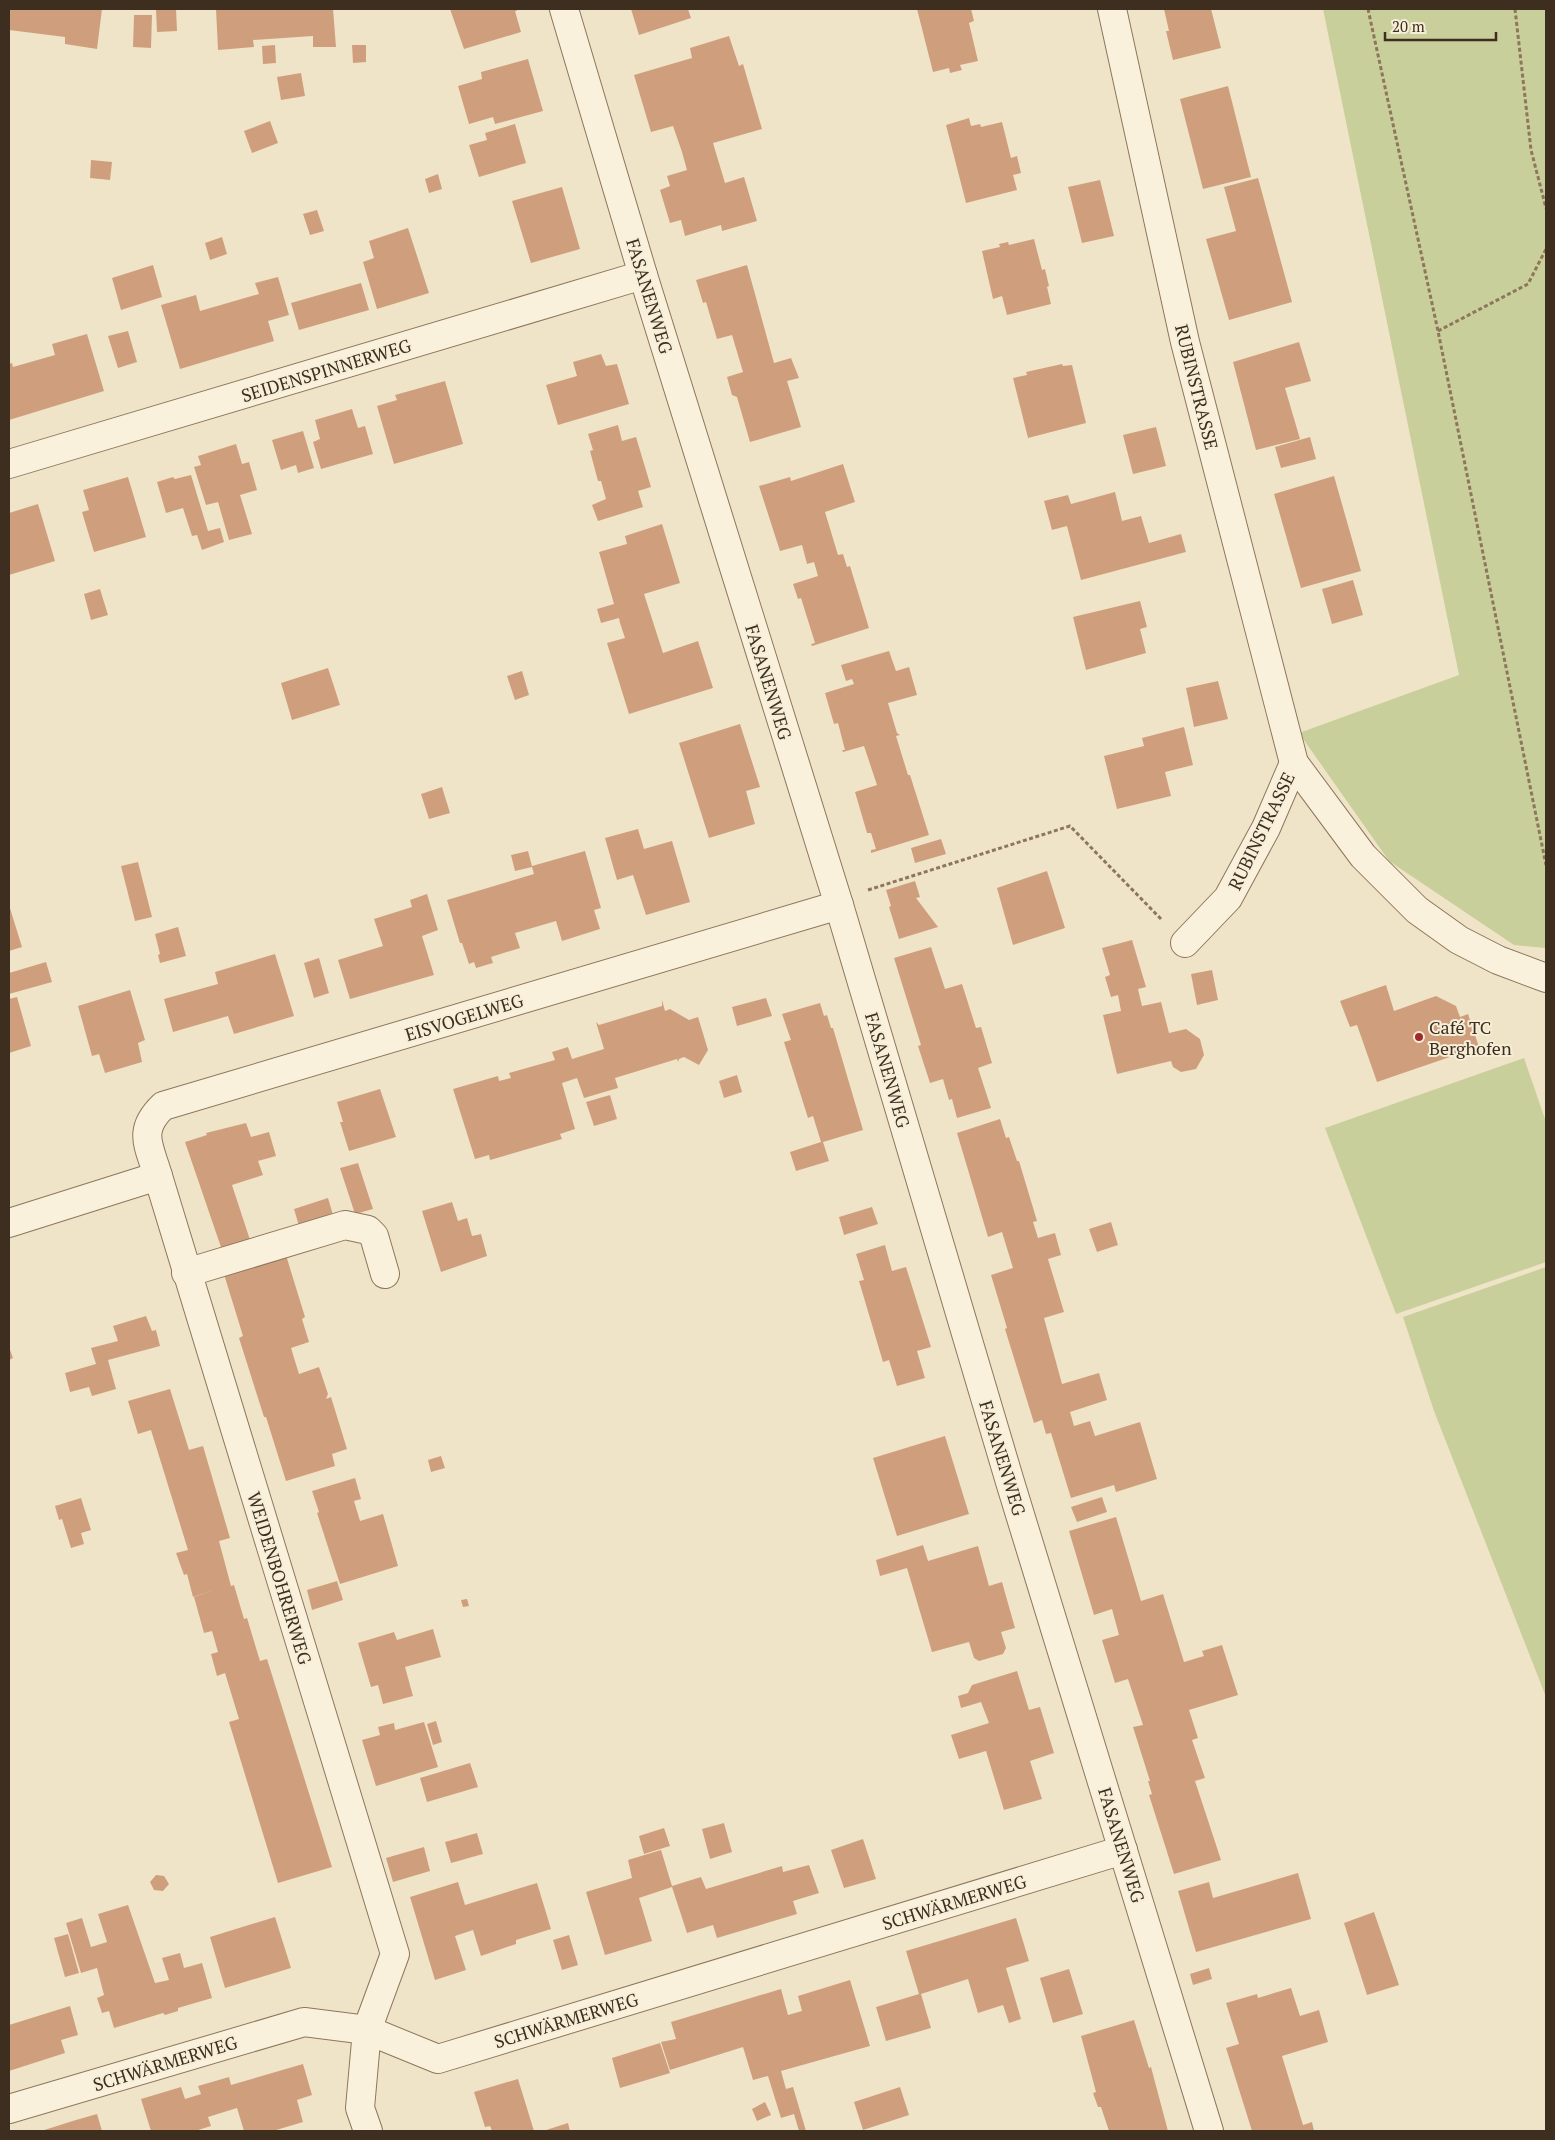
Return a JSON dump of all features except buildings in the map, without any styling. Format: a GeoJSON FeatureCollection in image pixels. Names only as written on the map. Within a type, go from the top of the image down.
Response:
{"type":"FeatureCollection","features":[{"type":"Feature","properties":{"kind":"street","name":"FASANENWEG"},"geometry":{"type":"LineString","coordinates":[[564,9],[643,275],[840,905],[1010,1482],[1209,2131]]}},
{"type":"Feature","properties":{"kind":"street","name":"RUBINSTRASSE"},"geometry":{"type":"LineString","coordinates":[[1112,9],[1185,342],[1294,763],[1363,856],[1417,910],[1459,940],[1498,960],[1546,978]]}},
{"type":"Feature","properties":{"kind":"street","name":"SEIDENSPINNERWEG"},"geometry":{"type":"LineString","coordinates":[[9,464],[643,275]]}},
{"type":"Feature","properties":{"kind":"street","name":"RUBINSTRASSE"},"geometry":{"type":"LineString","coordinates":[[1185,943],[1228,898],[1266,828],[1294,763]]}},
{"type":"Feature","properties":{"kind":"street","name":"EISVOGELWEG"},"geometry":{"type":"LineString","coordinates":[[158,1176],[146,1132],[152,1117],[163,1106],[840,905]]}},
{"type":"Feature","properties":{"kind":"street"},"geometry":{"type":"LineString","coordinates":[[9,1223],[158,1176]]}},
{"type":"Feature","properties":{"kind":"street","name":"WEIDENBOHRERWEG"},"geometry":{"type":"LineString","coordinates":[[158,1176],[395,1954],[367,2030],[360,2108],[368,2131]]}},
{"type":"Feature","properties":{"kind":"street"},"geometry":{"type":"LineString","coordinates":[[186,1273],[345,1225],[368,1230],[374,1236],[385,1274]]}},
{"type":"Feature","properties":{"kind":"street","name":"SCHWÄRMERWEG"},"geometry":{"type":"LineString","coordinates":[[9,2109],[304,2022],[367,2030],[438,2059],[1124,1850]]}},
{"type":"Feature","properties":{"kind":"path"},"geometry":{"type":"LineString","coordinates":[[1368,9],[1438,331],[1546,865]]}},
{"type":"Feature","properties":{"kind":"path"},"geometry":{"type":"LineString","coordinates":[[1515,9],[1531,150],[1546,208]]}},
{"type":"Feature","properties":{"kind":"path"},"geometry":{"type":"LineString","coordinates":[[1438,331],[1528,284],[1546,249]]}},
{"type":"Feature","properties":{"kind":"path"},"geometry":{"type":"LineString","coordinates":[[840,905],[872,888],[1070,826],[1185,943]]}},
{"type":"Feature","properties":{"kind":"green space"},"geometry":{"type":"Polygon","coordinates":[[[1323,9],[1546,9],[1546,948],[1514,945],[1389,861],[1299,733],[1459,675],[1323,9]]]}},
{"type":"Feature","properties":{"kind":"green space"},"geometry":{"type":"Polygon","coordinates":[[[1524,1058],[1546,1122],[1546,1262],[1396,1314],[1325,1128],[1524,1058]]]}},
{"type":"Feature","properties":{"kind":"green space"},"geometry":{"type":"Polygon","coordinates":[[[1546,1267],[1546,1697],[1434,1411],[1403,1317],[1546,1267]]]}},
{"type":"Feature","properties":{"kind":"place","name":"Café TC Berghofen"},"geometry":{"type":"Point","coordinates":[1419,1037]}}]}
